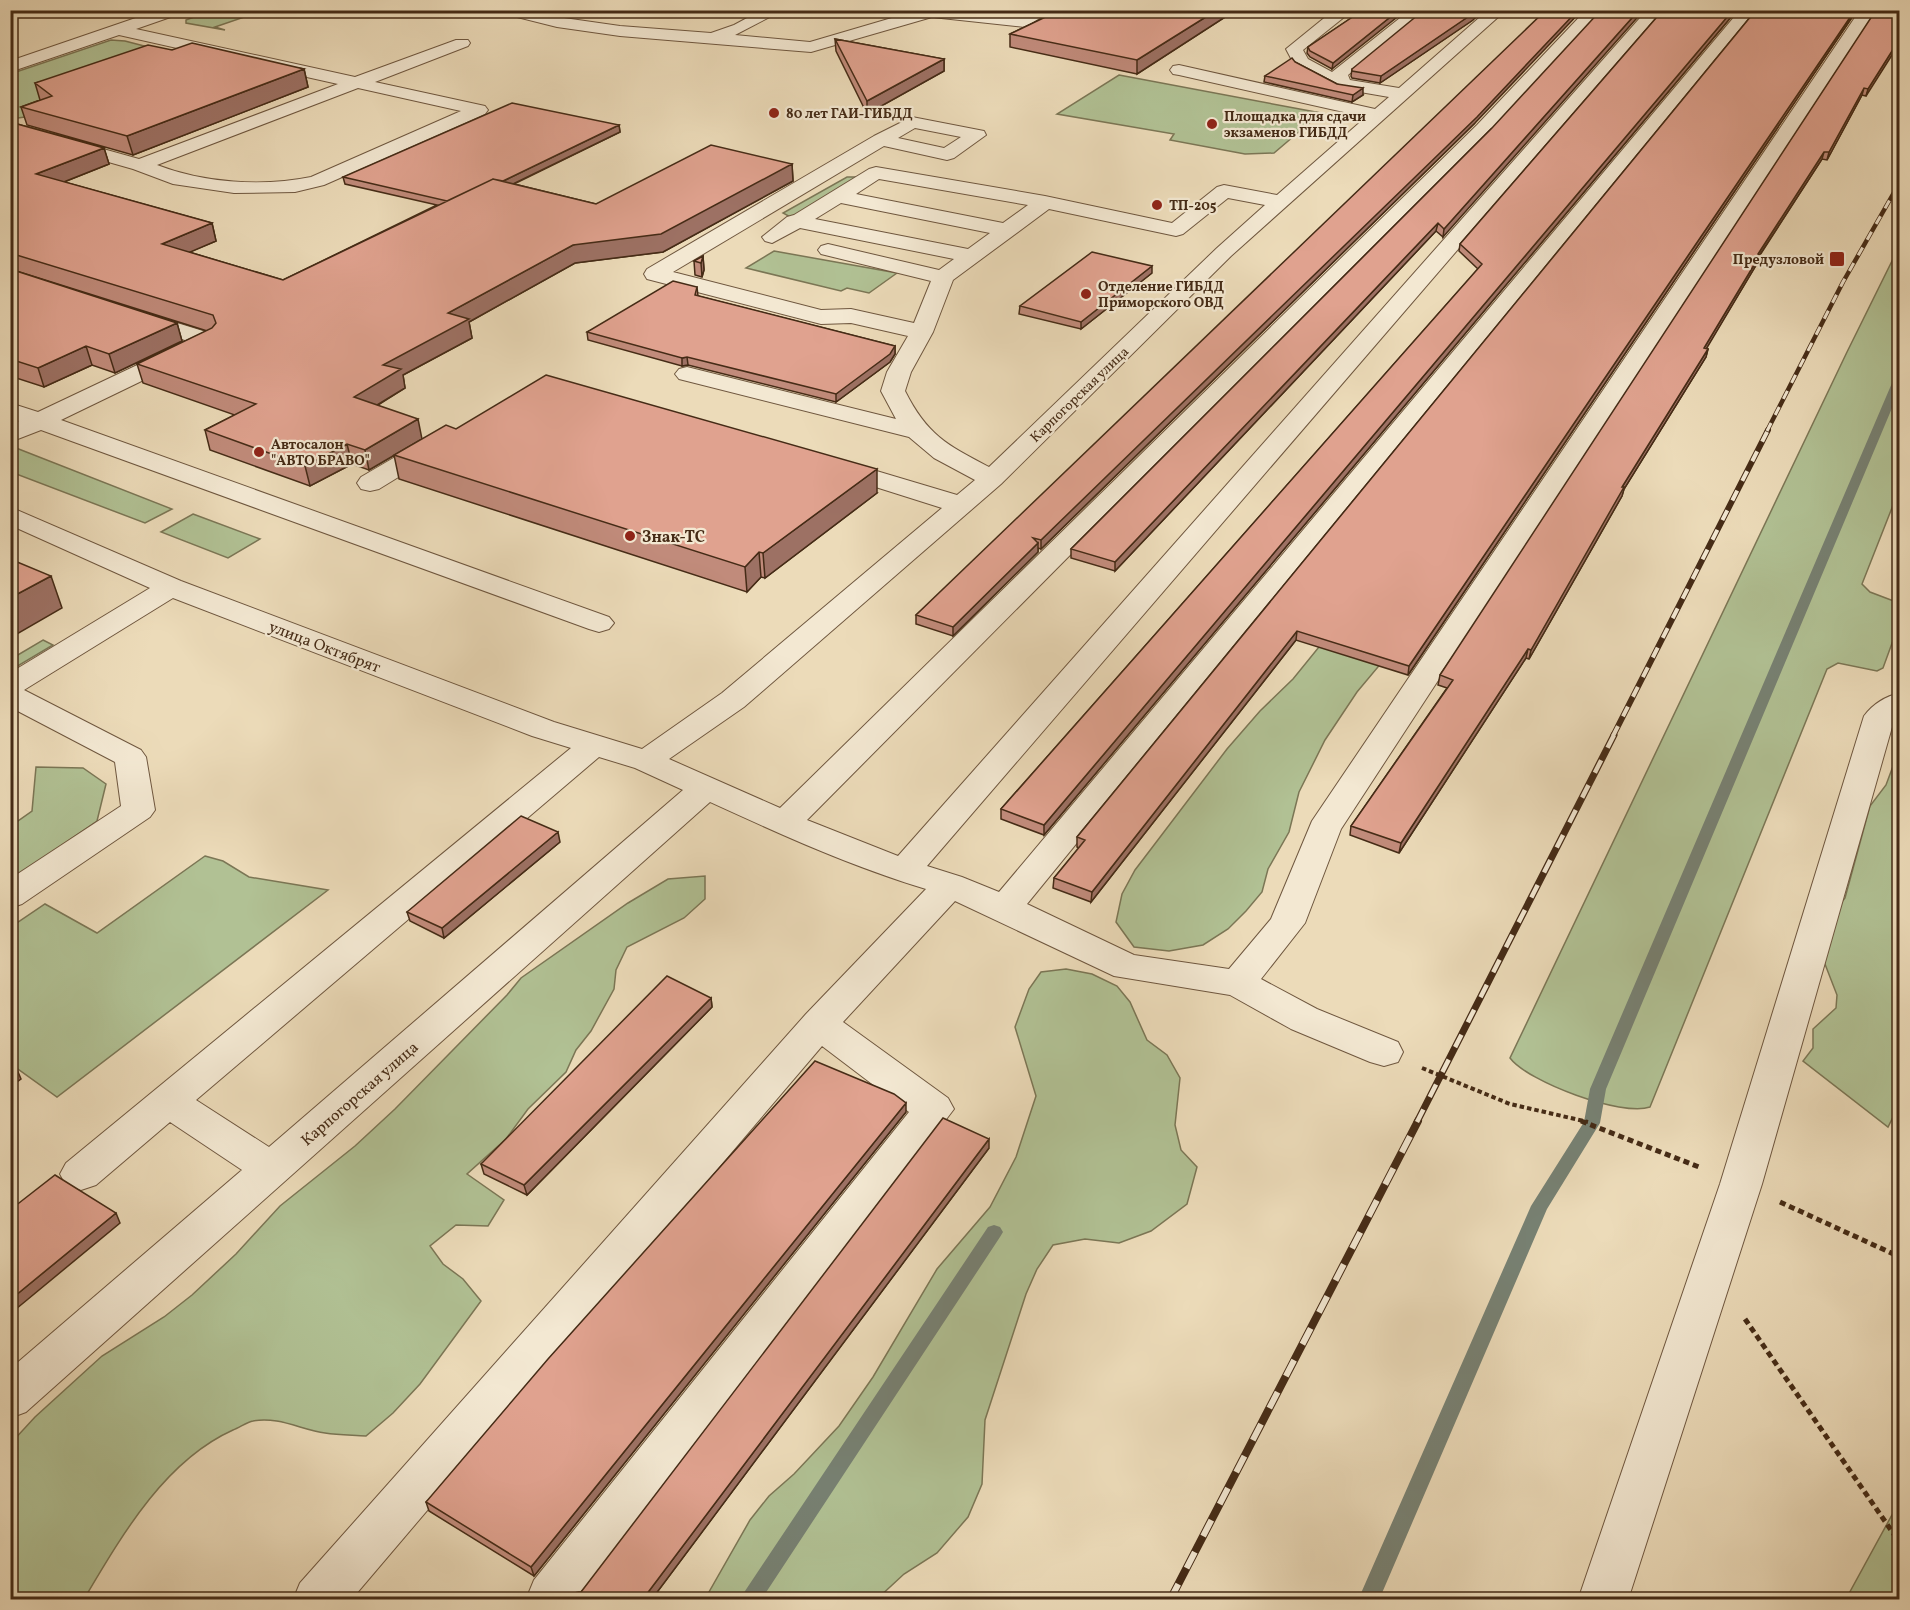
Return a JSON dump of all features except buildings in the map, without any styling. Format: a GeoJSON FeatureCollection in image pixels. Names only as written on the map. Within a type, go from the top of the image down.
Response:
{"type":"FeatureCollection","features":[{"type":"Feature","properties":{"kind":"street"},"geometry":{"type":"LineString","coordinates":[[10,67],[176,10]]}},
{"type":"Feature","properties":{"kind":"street"},"geometry":{"type":"LineString","coordinates":[[507,10],[620,31],[811,47],[931,12],[1024,22],[1046,10]]}},
{"type":"Feature","properties":{"kind":"street"},"geometry":{"type":"LineString","coordinates":[[712,38],[740,28],[776,10]]}},
{"type":"Feature","properties":{"kind":"street"},"geometry":{"type":"LineString","coordinates":[[1345,10],[1294,49],[1301,62],[1341,79],[1403,94]]}},
{"type":"Feature","properties":{"kind":"street"},"geometry":{"type":"LineString","coordinates":[[1341,79],[1420,10]]}},
{"type":"Feature","properties":{"kind":"street","name":"Карпогорская улица"},"geometry":{"type":"LineString","coordinates":[[646,761],[733,700],[992,479],[1224,252],[1498,10]]}},
{"type":"Feature","properties":{"kind":"street"},"geometry":{"type":"LineString","coordinates":[[784,823],[1483,129],[1595,10]]}},
{"type":"Feature","properties":{"kind":"street"},"geometry":{"type":"LineString","coordinates":[[904,871],[1656,10]]}},
{"type":"Feature","properties":{"kind":"street"},"geometry":{"type":"LineString","coordinates":[[1005,908],[1749,10]]}},
{"type":"Feature","properties":{"kind":"street"},"geometry":{"type":"LineString","coordinates":[[1384,1052],[1304,1019],[1238,983],[1287,923],[1324,829],[1868,10]]}},
{"type":"Feature","properties":{"kind":"street"},"geometry":{"type":"LineString","coordinates":[[10,128],[140,165],[173,178],[234,187],[295,186],[317,181],[479,110],[118,30]]}},
{"type":"Feature","properties":{"kind":"street"},"geometry":{"type":"LineString","coordinates":[[140,165],[462,43]]}},
{"type":"Feature","properties":{"kind":"street"},"geometry":{"type":"LineString","coordinates":[[1179,70],[1380,115]]}},
{"type":"Feature","properties":{"kind":"street"},"geometry":{"type":"LineString","coordinates":[[881,140],[655,274],[821,317],[851,316],[922,332]]}},
{"type":"Feature","properties":{"kind":"street"},"geometry":{"type":"LineString","coordinates":[[798,236],[837,196],[876,172],[1045,202],[1176,230],[1224,191],[1281,202]]}},
{"type":"Feature","properties":{"kind":"street"},"geometry":{"type":"LineString","coordinates":[[837,196],[1008,230]]}},
{"type":"Feature","properties":{"kind":"street"},"geometry":{"type":"LineString","coordinates":[[992,479],[944,452],[918,432],[903,411],[893,391],[899,372],[922,332],[943,277],[1045,202]]}},
{"type":"Feature","properties":{"kind":"street"},"geometry":{"type":"LineString","coordinates":[[798,236],[943,277]]}},
{"type":"Feature","properties":{"kind":"street"},"geometry":{"type":"LineString","coordinates":[[798,236],[972,256]]}},
{"type":"Feature","properties":{"kind":"street"},"geometry":{"type":"LineString","coordinates":[[10,435],[208,340],[109,308]]}},
{"type":"Feature","properties":{"kind":"street"},"geometry":{"type":"LineString","coordinates":[[687,374],[918,432]]}},
{"type":"Feature","properties":{"kind":"street"},"geometry":{"type":"LineString","coordinates":[[10,410],[599,623]]}},
{"type":"Feature","properties":{"kind":"street"},"geometry":{"type":"LineString","coordinates":[[370,483],[452,434]]}},
{"type":"Feature","properties":{"kind":"street"},"geometry":{"type":"LineString","coordinates":[[815,460],[961,505]]}},
{"type":"Feature","properties":{"kind":"street","name":"улица Октябрят"},"geometry":{"type":"LineString","coordinates":[[10,515],[171,587],[543,729],[646,761],[784,823],[1005,908],[1126,968],[1238,983]]}},
{"type":"Feature","properties":{"kind":"street"},"geometry":{"type":"LineString","coordinates":[[10,686],[171,587]]}},
{"type":"Feature","properties":{"kind":"street"},"geometry":{"type":"LineString","coordinates":[[10,695],[130,757],[138,810],[10,896]]}},
{"type":"Feature","properties":{"kind":"street"},"geometry":{"type":"LineString","coordinates":[[1603,1599],[1745,1173],[1880,716],[1899,702]]}},
{"type":"Feature","properties":{"kind":"street"},"geometry":{"type":"LineString","coordinates":[[81,1174],[594,745]]}},
{"type":"Feature","properties":{"kind":"street","name":"Карпогорская улица"},"geometry":{"type":"LineString","coordinates":[[10,1398],[707,787]]}},
{"type":"Feature","properties":{"kind":"street"},"geometry":{"type":"LineString","coordinates":[[318,1599],[819,1024],[950,885]]}},
{"type":"Feature","properties":{"kind":"street"},"geometry":{"type":"LineString","coordinates":[[552,1596],[934,1109],[819,1024]]}},
{"type":"Feature","properties":{"kind":"street"},"geometry":{"type":"LineString","coordinates":[[167,1100],[272,1168]]}},
{"type":"Feature","properties":{"kind":"path"},"geometry":{"type":"LineString","coordinates":[[1384,1052],[1510,1104]]}},
{"type":"Feature","properties":{"kind":"path"},"geometry":{"type":"LineString","coordinates":[[1712,1272],[1899,1543]]}},
{"type":"Feature","properties":{"kind":"green space"},"geometry":{"type":"Polygon","coordinates":[[[210,11],[262,11],[215,27],[225,30],[186,23],[186,20],[210,11]]]}},
{"type":"Feature","properties":{"kind":"green space"},"geometry":{"type":"Polygon","coordinates":[[[111,40],[125,41],[171,53],[25,117],[11,119],[10,74],[111,40]]]}},
{"type":"Feature","properties":{"kind":"green space","name":"Площадка для сдачи экзаменов ГИБДД"},"geometry":{"type":"Polygon","coordinates":[[[1119,75],[1321,113],[1274,153],[1245,154],[1170,140],[1174,134],[1057,114],[1119,75]]]}},
{"type":"Feature","properties":{"kind":"green space"},"geometry":{"type":"Polygon","coordinates":[[[847,177],[860,177],[792,218],[783,213],[847,177]]]}},
{"type":"Feature","properties":{"kind":"green space"},"geometry":{"type":"Polygon","coordinates":[[[774,251],[897,273],[869,293],[847,288],[841,291],[746,268],[774,251]]]}},
{"type":"Feature","properties":{"kind":"green space"},"geometry":{"type":"Polygon","coordinates":[[[1899,252],[1899,490],[1862,584],[1870,592],[1899,603],[1899,624],[1883,668],[1877,671],[1838,663],[1827,669],[1650,1107],[1637,1109],[1619,1107],[1555,1087],[1520,1067],[1510,1058],[1847,352],[1894,257],[1899,252]]]}},
{"type":"Feature","properties":{"kind":"green space"},"geometry":{"type":"Polygon","coordinates":[[[11,446],[172,509],[145,523],[11,472],[11,446]]]}},
{"type":"Feature","properties":{"kind":"green space"},"geometry":{"type":"Polygon","coordinates":[[[193,514],[260,539],[228,558],[161,532],[193,514]]]}},
{"type":"Feature","properties":{"kind":"green space"},"geometry":{"type":"Polygon","coordinates":[[[1336,626],[1383,661],[1357,692],[1325,740],[1299,792],[1289,832],[1268,869],[1262,892],[1228,929],[1203,945],[1169,951],[1134,947],[1116,922],[1122,894],[1135,870],[1227,749],[1260,711],[1293,679],[1336,626]]]}},
{"type":"Feature","properties":{"kind":"green space"},"geometry":{"type":"Polygon","coordinates":[[[43,640],[53,645],[11,670],[11,659],[43,640]]]}},
{"type":"Feature","properties":{"kind":"green space"},"geometry":{"type":"Polygon","coordinates":[[[1899,750],[1900,1103],[1888,1127],[1803,1061],[1813,1048],[1813,1029],[1836,1008],[1837,995],[1823,959],[1841,903],[1845,898],[1870,806],[1886,785],[1899,750]]]}},
{"type":"Feature","properties":{"kind":"green space"},"geometry":{"type":"Polygon","coordinates":[[[36,767],[83,768],[106,784],[97,821],[11,880],[11,826],[32,811],[36,767]]]}},
{"type":"Feature","properties":{"kind":"green space"},"geometry":{"type":"Polygon","coordinates":[[[205,856],[223,861],[249,877],[328,890],[57,1097],[11,1064],[11,927],[45,904],[97,933],[205,856]]]}},
{"type":"Feature","properties":{"kind":"green space"},"geometry":{"type":"Polygon","coordinates":[[[705,876],[705,899],[684,918],[627,947],[616,970],[614,989],[591,1031],[576,1050],[566,1072],[528,1109],[506,1139],[467,1174],[504,1200],[488,1226],[456,1225],[430,1246],[443,1264],[463,1279],[481,1301],[420,1384],[393,1413],[366,1436],[325,1433],[272,1420],[253,1421],[246,1424],[208,1444],[165,1481],[129,1526],[84,1599],[11,1599],[11,1443],[35,1417],[102,1356],[164,1317],[192,1295],[236,1254],[280,1206],[355,1146],[395,1109],[521,978],[628,903],[668,879],[705,876]]]}},
{"type":"Feature","properties":{"kind":"green space"},"geometry":{"type":"Polygon","coordinates":[[[1066,969],[1092,974],[1117,986],[1130,1002],[1147,1040],[1167,1055],[1180,1078],[1175,1125],[1181,1150],[1197,1167],[1187,1204],[1151,1231],[1119,1243],[1085,1239],[1053,1245],[1037,1269],[1026,1294],[985,1420],[982,1484],[968,1517],[937,1553],[904,1574],[877,1599],[705,1599],[750,1520],[769,1496],[794,1474],[839,1426],[873,1377],[937,1269],[990,1207],[1016,1157],[1036,1096],[1015,1027],[1029,989],[1041,972],[1066,969]]]}},
{"type":"Feature","properties":{"kind":"green space"},"geometry":{"type":"Polygon","coordinates":[[[1899,1502],[1899,1599],[1846,1599],[1899,1502]]]}},
{"type":"Feature","properties":{"kind":"waterway"},"geometry":{"type":"LineString","coordinates":[[1368,1600],[1540,1206],[1592,1123],[1598,1089],[1900,376]]}},
{"type":"Feature","properties":{"kind":"waterway"},"geometry":{"type":"LineString","coordinates":[[749,1600],[994,1232]]}},
{"type":"Feature","properties":{"kind":"railway"},"geometry":{"type":"LineString","coordinates":[[1896,191],[1900,183]]}},
{"type":"Feature","properties":{"kind":"railway"},"geometry":{"type":"LineString","coordinates":[[1767,431],[1843,282],[1896,189]]}},
{"type":"Feature","properties":{"kind":"railway"},"geometry":{"type":"LineString","coordinates":[[1613,736],[1768,430]]}},
{"type":"Feature","properties":{"kind":"railway"},"geometry":{"type":"LineString","coordinates":[[1417,1122],[1614,735]]}},
{"type":"Feature","properties":{"kind":"railway"},"geometry":{"type":"LineString","coordinates":[[1170,1600],[1418,1121]]}},
{"type":"Feature","properties":{"kind":"place","name":"80 лет ГАИ-ГИБДД"},"geometry":{"type":"Point","coordinates":[774,113]}},
{"type":"Feature","properties":{"kind":"place","name":"Площадка для сдачи экзаменов ГИБДД"},"geometry":{"type":"Point","coordinates":[1212,124]}},
{"type":"Feature","properties":{"kind":"place","name":"ТП-205"},"geometry":{"type":"Point","coordinates":[1157,205]}},
{"type":"Feature","properties":{"kind":"place","name":"Предузловой"},"geometry":{"type":"Point","coordinates":[1837,259]}},
{"type":"Feature","properties":{"kind":"place","name":"Отделение ГИБДД Приморского ОВД"},"geometry":{"type":"Point","coordinates":[1086,294]}},
{"type":"Feature","properties":{"kind":"place","name":"Автосалон \"АВТО БРАВО\""},"geometry":{"type":"Point","coordinates":[259,452]}},
{"type":"Feature","properties":{"kind":"place","name":"Знак-ТС"},"geometry":{"type":"Point","coordinates":[630,536]}}]}
